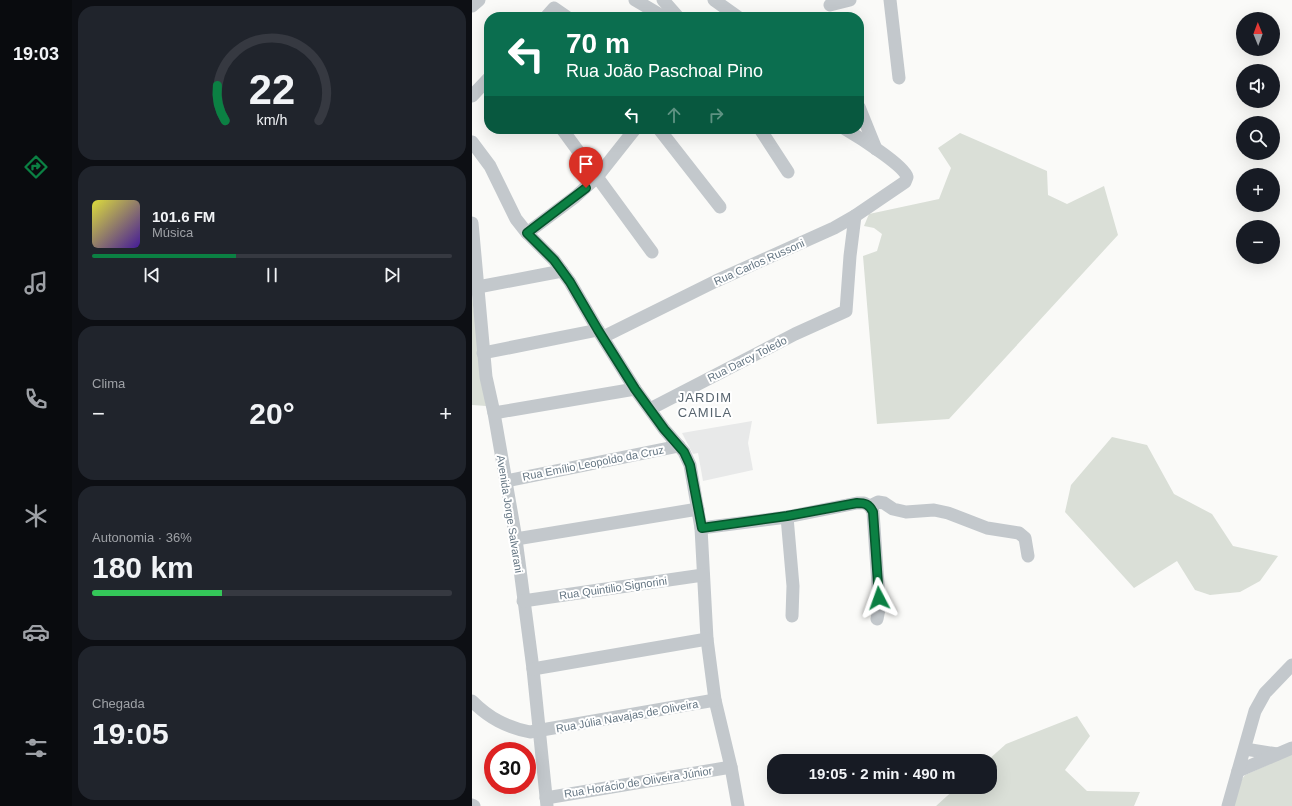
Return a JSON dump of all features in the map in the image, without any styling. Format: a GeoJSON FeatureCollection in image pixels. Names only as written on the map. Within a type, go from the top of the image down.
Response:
{"type":"FeatureCollection","features":[{"type":"Feature","properties":{"kind":"street"},"geometry":{"type":"LineString","coordinates":[[472,6],[479,0]]}},
{"type":"Feature","properties":{"kind":"street"},"geometry":{"type":"LineString","coordinates":[[635,0],[655,12]]}},
{"type":"Feature","properties":{"kind":"street"},"geometry":{"type":"LineString","coordinates":[[663,0],[674,12]]}},
{"type":"Feature","properties":{"kind":"street"},"geometry":{"type":"LineString","coordinates":[[714,0],[731,12]]}},
{"type":"Feature","properties":{"kind":"street"},"geometry":{"type":"LineString","coordinates":[[831,7],[850,0]]}},
{"type":"Feature","properties":{"kind":"street"},"geometry":{"type":"LineString","coordinates":[[890,0],[899,78]]}},
{"type":"Feature","properties":{"kind":"street"},"geometry":{"type":"LineString","coordinates":[[472,96],[484,83]]}},
{"type":"Feature","properties":{"kind":"street"},"geometry":{"type":"LineString","coordinates":[[864,119],[876,149]]}},
{"type":"Feature","properties":{"kind":"street"},"geometry":{"type":"LineString","coordinates":[[566,134],[652,252]]}},
{"type":"Feature","properties":{"kind":"street"},"geometry":{"type":"LineString","coordinates":[[527,233],[575,197],[597,177],[631,134]]}},
{"type":"Feature","properties":{"kind":"street"},"geometry":{"type":"LineString","coordinates":[[663,134],[720,207]]}},
{"type":"Feature","properties":{"kind":"street"},"geometry":{"type":"LineString","coordinates":[[763,134],[788,172]]}},
{"type":"Feature","properties":{"kind":"street"},"geometry":{"type":"LineString","coordinates":[[853,134],[876,149]]}},
{"type":"Feature","properties":{"kind":"street"},"geometry":{"type":"LineString","coordinates":[[472,142],[490,166],[513,214],[527,233],[554,260],[570,282],[635,389],[664,429],[684,452],[690,465],[702,528],[707,639],[715,700],[731,767],[738,806]]}},
{"type":"Feature","properties":{"kind":"street","name":"Rua Carlos Russoni"},"geometry":{"type":"LineString","coordinates":[[483,353],[600,333],[834,228],[900,187],[905,182],[907,177],[904,172],[876,149]]}},
{"type":"Feature","properties":{"kind":"street","name":"Rua Darcy Toledo"},"geometry":{"type":"LineString","coordinates":[[650,409],[795,334],[846,312],[855,216]]}},
{"type":"Feature","properties":{"kind":"street","name":"Avenida Jorge Salvarani"},"geometry":{"type":"LineString","coordinates":[[472,223],[486,377],[494,413],[516,539],[533,669],[546,802]]}},
{"type":"Feature","properties":{"kind":"street"},"geometry":{"type":"LineString","coordinates":[[478,287],[562,271]]}},
{"type":"Feature","properties":{"kind":"street"},"geometry":{"type":"LineString","coordinates":[[494,413],[635,389]]}},
{"type":"Feature","properties":{"kind":"street","name":"Rua Emílio Leopoldo da Cruz"},"geometry":{"type":"LineString","coordinates":[[506,481],[679,446]]}},
{"type":"Feature","properties":{"kind":"street"},"geometry":{"type":"LineString","coordinates":[[870,506],[878,502],[884,503],[892,509],[906,512],[934,510],[948,513],[987,528],[1019,533],[1025,538],[1028,556]]}},
{"type":"Feature","properties":{"kind":"street"},"geometry":{"type":"LineString","coordinates":[[702,528],[787,516],[857,503],[864,503],[870,506],[873,512],[879,598],[877,619]]}},
{"type":"Feature","properties":{"kind":"street"},"geometry":{"type":"LineString","coordinates":[[516,539],[698,509]]}},
{"type":"Feature","properties":{"kind":"street"},"geometry":{"type":"LineString","coordinates":[[787,516],[793,586],[792,616]]}},
{"type":"Feature","properties":{"kind":"street","name":"Rua Quintilio Signorini"},"geometry":{"type":"LineString","coordinates":[[523,601],[703,574]]}},
{"type":"Feature","properties":{"kind":"street"},"geometry":{"type":"LineString","coordinates":[[533,669],[707,639]]}},
{"type":"Feature","properties":{"kind":"street"},"geometry":{"type":"LineString","coordinates":[[1228,806],[1255,711],[1259,702],[1271,686],[1292,665]]}},
{"type":"Feature","properties":{"kind":"street","name":"Rua Júlia Navajas de Oliveira"},"geometry":{"type":"LineString","coordinates":[[472,701],[491,717],[513,729],[530,732],[715,700]]}},
{"type":"Feature","properties":{"kind":"street"},"geometry":{"type":"LineString","coordinates":[[1238,771],[1292,748]]}},
{"type":"Feature","properties":{"kind":"street"},"geometry":{"type":"LineString","coordinates":[[1244,749],[1277,754]]}},
{"type":"Feature","properties":{"kind":"street","name":"Rua Horácio de Oliveira Júnior"},"geometry":{"type":"LineString","coordinates":[[546,802],[731,767]]}},
{"type":"Feature","properties":{"kind":"shaded area"},"geometry":{"type":"Polygon","coordinates":[[[960,133],[1047,171],[1048,195],[1067,204],[1104,186],[1118,235],[949,419],[877,424],[863,256],[877,251],[882,234],[874,228],[864,226],[869,214],[939,199],[951,168],[938,148],[960,133]]]}},
{"type":"Feature","properties":{"kind":"shaded area"},"geometry":{"type":"Polygon","coordinates":[[[472,296],[486,406],[472,405],[472,296]]]}},
{"type":"Feature","properties":{"kind":"shaded area"},"geometry":{"type":"Polygon","coordinates":[[[752,421],[748,443],[753,470],[703,481],[698,453],[693,454],[682,433],[752,421]]]}},
{"type":"Feature","properties":{"kind":"shaded area"},"geometry":{"type":"Polygon","coordinates":[[[1112,437],[1147,445],[1174,494],[1212,514],[1233,546],[1278,556],[1260,581],[1240,592],[1210,595],[1195,590],[1177,561],[1134,588],[1065,512],[1071,485],[1112,437]]]}},
{"type":"Feature","properties":{"kind":"shaded area"},"geometry":{"type":"Polygon","coordinates":[[[1077,716],[1090,736],[1065,770],[1087,791],[1140,792],[1134,806],[936,806],[949,794],[997,794],[997,754],[995,754],[1006,744],[1077,716]]]}},
{"type":"Feature","properties":{"kind":"shaded area"},"geometry":{"type":"Polygon","coordinates":[[[1292,754],[1292,806],[1233,806],[1242,779],[1245,775],[1292,754]]]}},
{"type":"Feature","properties":{"kind":"district","name":"JARDIM CAMILA"},"geometry":{"type":"Point","coordinates":[705,404]}},
{"type":"Feature","properties":{"kind":"route"},"geometry":{"type":"LineString","coordinates":[[586,188],[527,233],[554,260],[570,282],[635,389],[664,429],[684,452],[690,465],[702,528],[864,503],[870,506],[873,512],[879,598]]}}]}
